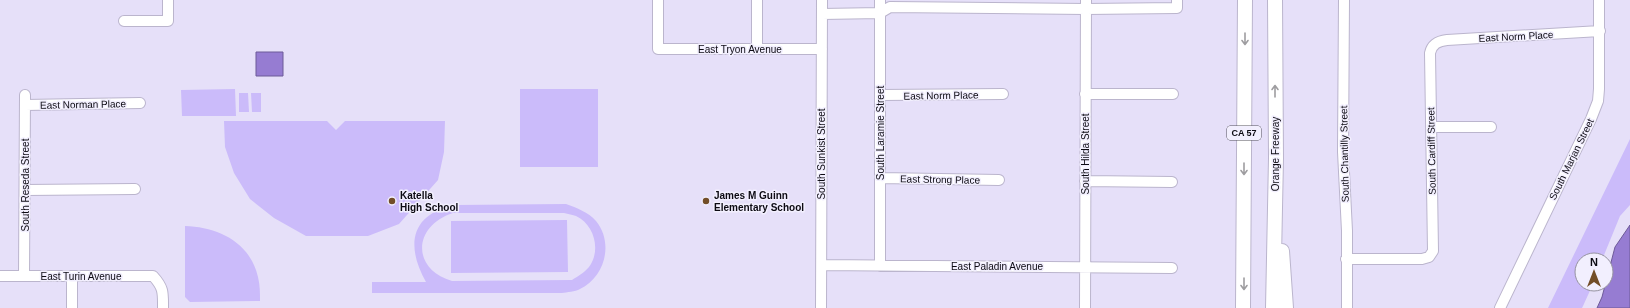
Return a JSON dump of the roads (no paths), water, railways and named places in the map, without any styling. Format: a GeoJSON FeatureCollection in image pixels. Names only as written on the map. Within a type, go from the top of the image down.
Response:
{"type":"FeatureCollection","features":[{"type":"Feature","properties":{"kind":"highway","name":"CA 57"},"geometry":{"type":"LineString","coordinates":[[1243,306],[1245,0]]}},
{"type":"Feature","properties":{"kind":"highway","name":"Orange Freeway"},"geometry":{"type":"LineString","coordinates":[[1273,308],[1276,158],[1275,0]]}},
{"type":"Feature","properties":{"kind":"highway"},"geometry":{"type":"LineString","coordinates":[[1276,158],[1286,308]]}},
{"type":"Feature","properties":{"kind":"street"},"geometry":{"type":"LineString","coordinates":[[124,21],[168,21],[168,0]]}},
{"type":"Feature","properties":{"kind":"street","name":"East Tryon Avenue"},"geometry":{"type":"LineString","coordinates":[[658,0],[658,50],[822,49]]}},
{"type":"Feature","properties":{"kind":"street"},"geometry":{"type":"LineString","coordinates":[[757,0],[757,49]]}},
{"type":"Feature","properties":{"kind":"street","name":"South Sunkist Street"},"geometry":{"type":"LineString","coordinates":[[821,308],[822,0]]}},
{"type":"Feature","properties":{"kind":"street","name":"South Laramie Street"},"geometry":{"type":"LineString","coordinates":[[880,0],[880,266]]}},
{"type":"Feature","properties":{"kind":"street","name":"South Chantilly Street"},"geometry":{"type":"LineString","coordinates":[[1344,0],[1343,152],[1347,231],[1347,308]]}},
{"type":"Feature","properties":{"kind":"street","name":"South Marjan Street"},"geometry":{"type":"LineString","coordinates":[[1500,308],[1596,106],[1600,89],[1599,0]]}},
{"type":"Feature","properties":{"kind":"street"},"geometry":{"type":"LineString","coordinates":[[822,14],[880,13],[890,6],[1000,4],[1177,4]]}},
{"type":"Feature","properties":{"kind":"street","name":"South Hilda Street"},"geometry":{"type":"LineString","coordinates":[[1085,308],[1086,5]]}},
{"type":"Feature","properties":{"kind":"street","name":"East Norm Place"},"geometry":{"type":"LineString","coordinates":[[1434,46],[1439,42],[1447,40],[1600,31]]}},
{"type":"Feature","properties":{"kind":"street","name":"South Cardiff Street"},"geometry":{"type":"LineString","coordinates":[[1346,260],[1418,259],[1431,256],[1434,251],[1430,53],[1434,46]]}},
{"type":"Feature","properties":{"kind":"street","name":"East Norm Place"},"geometry":{"type":"LineString","coordinates":[[880,96],[1003,94]]}},
{"type":"Feature","properties":{"kind":"street"},"geometry":{"type":"LineString","coordinates":[[1085,94],[1173,94]]}},
{"type":"Feature","properties":{"kind":"street","name":"East Norman Place"},"geometry":{"type":"LineString","coordinates":[[25,100],[140,103]]}},
{"type":"Feature","properties":{"kind":"street","name":"South Reseda Street"},"geometry":{"type":"LineString","coordinates":[[24,276],[25,100]]}},
{"type":"Feature","properties":{"kind":"street"},"geometry":{"type":"LineString","coordinates":[[1431,127],[1491,127]]}},
{"type":"Feature","properties":{"kind":"street","name":"East Strong Place"},"geometry":{"type":"LineString","coordinates":[[880,178],[999,180]]}},
{"type":"Feature","properties":{"kind":"street"},"geometry":{"type":"LineString","coordinates":[[1085,181],[1172,182]]}},
{"type":"Feature","properties":{"kind":"street"},"geometry":{"type":"LineString","coordinates":[[24,190],[135,189]]}},
{"type":"Feature","properties":{"kind":"street","name":"East Paladin Avenue"},"geometry":{"type":"LineString","coordinates":[[822,265],[1172,268]]}},
{"type":"Feature","properties":{"kind":"street","name":"East Turin Avenue"},"geometry":{"type":"LineString","coordinates":[[0,276],[153,276],[159,282],[163,290],[163,308]]}},
{"type":"Feature","properties":{"kind":"street"},"geometry":{"type":"LineString","coordinates":[[72,276],[72,308]]}},
{"type":"Feature","properties":{"kind":"place","name":"Katella High School"},"geometry":{"type":"Point","coordinates":[392,201]}},
{"type":"Feature","properties":{"kind":"place","name":"James M Guinn Elementary School"},"geometry":{"type":"Point","coordinates":[706,201]}}]}
